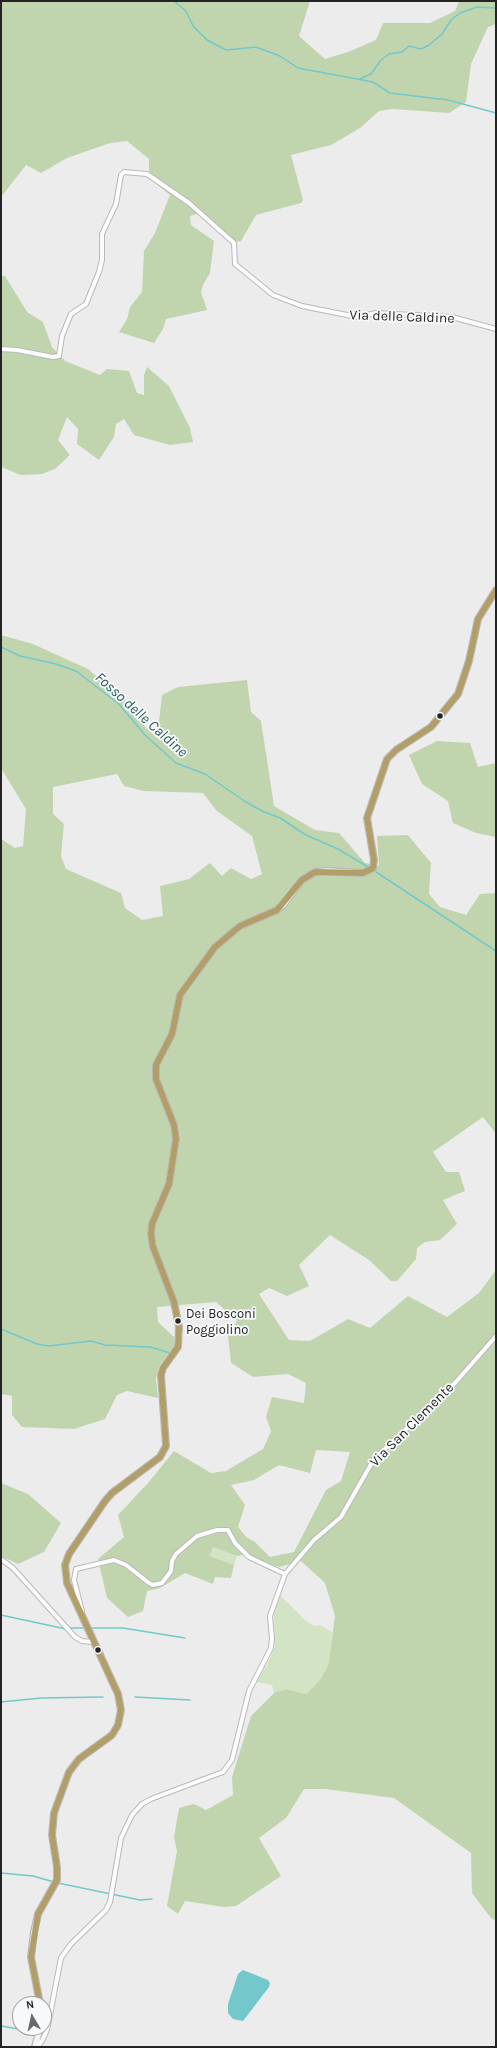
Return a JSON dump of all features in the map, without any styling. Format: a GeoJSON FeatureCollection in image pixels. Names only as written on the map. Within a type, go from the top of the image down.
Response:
{"type":"FeatureCollection","features":[{"type":"Feature","properties":{"kind":"main road"},"geometry":{"type":"LineString","coordinates":[[38,1996],[32,1964],[34,1932],[40,1908],[56,1883],[57,1867],[52,1835],[52,1820],[65,1778],[75,1763],[112,1735],[120,1719],[120,1700],[65,1579],[66,1560],[105,1501],[112,1493],[160,1457],[166,1446],[161,1375],[163,1368],[178,1347],[179,1327],[174,1302],[153,1247],[150,1234],[152,1224],[169,1184],[174,1161],[176,1139],[174,1125],[159,1087],[155,1070],[158,1060],[172,1034],[180,995],[215,947],[240,926],[277,910],[287,900],[295,888],[308,876],[315,872],[327,871],[363,873],[373,868],[374,860],[367,818],[387,759],[396,750],[431,727],[440,718],[458,694],[469,661],[478,620],[496,590]]}},
{"type":"Feature","properties":{"kind":"main road"},"geometry":{"type":"LineString","coordinates":[[36,2047],[38,2036]]}},
{"type":"Feature","properties":{"kind":"street","name":"Via delle Caldine"},"geometry":{"type":"LineString","coordinates":[[1,349],[17,350],[53,357],[59,356],[62,336],[71,314],[86,304],[99,272],[102,260],[102,234],[116,204],[121,175],[124,172],[147,174],[189,203],[234,243],[235,264],[273,295],[302,306],[351,316],[364,316],[376,313],[452,317],[496,329]]}},
{"type":"Feature","properties":{"kind":"street","name":"Via San Clemente"},"geometry":{"type":"LineString","coordinates":[[36,2047],[42,2041],[47,2030],[60,1958],[70,1944],[106,1910],[112,1894],[121,1838],[132,1815],[142,1804],[151,1799],[216,1775],[228,1767],[232,1760],[249,1691],[271,1648],[270,1616],[285,1574],[314,1540],[341,1517],[366,1471],[374,1460],[455,1383],[496,1336]]}},
{"type":"Feature","properties":{"kind":"street"},"geometry":{"type":"LineString","coordinates":[[83,1620],[74,1580],[76,1569],[114,1560],[126,1565],[153,1585],[162,1583],[171,1571],[172,1561],[176,1554],[197,1536],[206,1532],[228,1530],[235,1543],[249,1557],[285,1574]]}},
{"type":"Feature","properties":{"kind":"street"},"geometry":{"type":"LineString","coordinates":[[1,1559],[13,1568],[65,1627],[82,1641],[93,1642]]}},
{"type":"Feature","properties":{"kind":"green space"},"geometry":{"type":"Polygon","coordinates":[[[1,1],[310,1],[299,36],[325,59],[348,52],[376,40],[383,23],[430,23],[455,11],[459,1],[496,1],[496,24],[488,27],[471,64],[466,102],[449,113],[393,109],[379,111],[360,128],[331,145],[291,155],[303,200],[301,203],[256,215],[241,241],[236,242],[203,212],[190,216],[191,225],[214,241],[210,273],[201,292],[207,310],[166,319],[163,329],[154,343],[119,332],[127,319],[130,307],[142,292],[144,251],[155,233],[170,195],[149,178],[149,159],[127,141],[110,143],[67,158],[41,173],[26,165],[1,197],[1,1]]]}},
{"type":"Feature","properties":{"kind":"green space"},"geometry":{"type":"Polygon","coordinates":[[[1,276],[5,276],[27,312],[43,322],[52,347],[65,361],[100,375],[107,369],[129,371],[137,393],[144,395],[144,375],[147,367],[169,386],[190,428],[193,442],[170,445],[134,435],[124,419],[116,424],[114,437],[99,460],[77,444],[78,429],[67,417],[58,440],[70,455],[55,469],[42,474],[21,475],[1,467],[1,276]]]}},
{"type":"Feature","properties":{"kind":"green space"},"geometry":{"type":"Polygon","coordinates":[[[1,635],[33,644],[88,669],[129,704],[139,721],[157,738],[162,695],[178,687],[247,680],[251,712],[261,721],[274,806],[315,830],[339,833],[365,863],[379,866],[377,836],[408,835],[431,863],[429,894],[440,907],[466,915],[480,894],[496,893],[496,1134],[483,1117],[433,1152],[446,1172],[459,1172],[465,1191],[443,1200],[457,1224],[440,1240],[425,1242],[417,1248],[416,1259],[397,1281],[391,1281],[369,1260],[330,1235],[299,1265],[309,1286],[287,1296],[269,1288],[259,1294],[289,1340],[310,1341],[348,1319],[370,1328],[408,1296],[447,1317],[479,1293],[496,1270],[496,1921],[491,1918],[472,1893],[471,1853],[394,1798],[325,1789],[304,1789],[286,1818],[259,1838],[281,1876],[236,1906],[224,1907],[185,1901],[178,1914],[167,1906],[177,1851],[174,1837],[179,1808],[194,1804],[206,1810],[233,1795],[232,1777],[251,1716],[274,1693],[286,1689],[306,1694],[319,1681],[328,1666],[335,1616],[325,1583],[301,1561],[279,1567],[248,1554],[237,1556],[213,1547],[210,1556],[234,1565],[231,1578],[215,1577],[213,1584],[185,1573],[160,1588],[147,1591],[143,1611],[128,1617],[107,1598],[98,1559],[124,1537],[118,1515],[148,1483],[174,1451],[211,1473],[226,1471],[263,1449],[271,1431],[266,1417],[272,1397],[304,1403],[306,1383],[288,1374],[253,1377],[231,1363],[228,1336],[237,1321],[216,1302],[157,1307],[158,1322],[174,1337],[174,1346],[159,1366],[156,1379],[158,1398],[127,1391],[117,1395],[105,1419],[74,1429],[22,1427],[12,1415],[12,1396],[1,1394],[1,839],[15,848],[23,846],[26,809],[1,768],[1,635]],[[117,774],[53,787],[53,814],[64,824],[61,856],[66,869],[121,893],[125,908],[142,920],[163,916],[160,886],[189,879],[210,863],[222,876],[231,868],[251,879],[262,874],[252,836],[217,811],[203,793],[144,791],[124,786],[117,774]],[[316,1450],[310,1473],[279,1465],[254,1480],[231,1485],[245,1505],[238,1527],[246,1537],[255,1542],[270,1557],[294,1552],[326,1490],[341,1481],[350,1452],[316,1450]]]}},
{"type":"Feature","properties":{"kind":"green space"},"geometry":{"type":"Polygon","coordinates":[[[437,741],[470,743],[478,767],[496,763],[496,837],[476,833],[453,823],[448,801],[422,784],[409,755],[437,741]]]}},
{"type":"Feature","properties":{"kind":"green space"},"geometry":{"type":"Polygon","coordinates":[[[1,1483],[28,1494],[61,1523],[44,1552],[18,1564],[1,1556],[1,1483]]]}},
{"type":"Feature","properties":{"kind":"green space"},"geometry":{"type":"Polygon","coordinates":[[[213,1547],[237,1556],[234,1565],[210,1556],[213,1547]]]}},
{"type":"Feature","properties":{"kind":"green space"},"geometry":{"type":"Polygon","coordinates":[[[280,1595],[306,1621],[314,1626],[320,1625],[332,1632],[328,1666],[319,1681],[306,1694],[286,1689],[274,1693],[272,1685],[256,1682],[267,1665],[275,1647],[274,1613],[280,1595]]]}},
{"type":"Feature","properties":{"kind":"water"},"geometry":{"type":"Polygon","coordinates":[[[243,1970],[268,1980],[270,1983],[269,1987],[243,2021],[233,2019],[228,2013],[228,2004],[238,1974],[243,1970]]]}},
{"type":"Feature","properties":{"kind":"waterway"},"geometry":{"type":"LineString","coordinates":[[174,1],[186,11],[193,26],[207,40],[226,50],[256,47],[280,56],[298,68],[373,82],[390,93],[448,100],[496,113]]}},
{"type":"Feature","properties":{"kind":"waterway"},"geometry":{"type":"LineString","coordinates":[[360,79],[371,74],[381,60],[389,54],[402,52],[409,46],[421,49],[429,45],[442,34],[451,20],[460,13],[477,7],[496,8]]}},
{"type":"Feature","properties":{"kind":"waterway","name":"Fosso delle Caldine"},"geometry":{"type":"LineString","coordinates":[[1,647],[20,656],[56,664],[76,671],[119,704],[145,735],[176,763],[205,774],[246,802],[262,811],[280,818],[306,835],[338,849],[368,867]]}},
{"type":"Feature","properties":{"kind":"waterway","name":"Fosso delle Caldine"},"geometry":{"type":"LineString","coordinates":[[376,872],[496,951]]}},
{"type":"Feature","properties":{"kind":"waterway"},"geometry":{"type":"LineString","coordinates":[[1,1329],[37,1344],[49,1346],[91,1341],[105,1345],[150,1347],[170,1353]]}},
{"type":"Feature","properties":{"kind":"waterway"},"geometry":{"type":"LineString","coordinates":[[1,1615],[66,1629]]}},
{"type":"Feature","properties":{"kind":"waterway"},"geometry":{"type":"LineString","coordinates":[[70,1628],[86,1628]]}},
{"type":"Feature","properties":{"kind":"waterway"},"geometry":{"type":"LineString","coordinates":[[90,1628],[123,1628],[185,1638]]}},
{"type":"Feature","properties":{"kind":"waterway"},"geometry":{"type":"LineString","coordinates":[[1,1702],[41,1698],[103,1697]]}},
{"type":"Feature","properties":{"kind":"waterway"},"geometry":{"type":"LineString","coordinates":[[135,1697],[190,1700]]}},
{"type":"Feature","properties":{"kind":"waterway"},"geometry":{"type":"LineString","coordinates":[[1,1873],[33,1876],[54,1882]]}},
{"type":"Feature","properties":{"kind":"waterway"},"geometry":{"type":"LineString","coordinates":[[58,1883],[140,1900],[152,1899]]}},
{"type":"Feature","properties":{"kind":"waterway"},"geometry":{"type":"LineString","coordinates":[[1,2026],[12,2028]]}},
{"type":"Feature","properties":{"kind":"transit line"},"geometry":{"type":"LineString","coordinates":[[38,1996],[31,1957],[38,1914],[57,1880],[57,1867],[52,1835],[54,1813],[69,1772],[79,1759],[112,1735],[118,1725],[121,1710],[118,1694],[67,1583],[65,1565],[69,1554],[105,1501],[112,1493],[160,1457],[166,1446],[161,1375],[163,1368],[178,1347],[179,1327],[174,1302],[153,1247],[151,1234],[152,1224],[169,1184],[176,1139],[174,1125],[156,1079],[156,1065],[172,1034],[180,995],[215,947],[240,926],[277,910],[302,880],[315,872],[363,873],[373,868],[374,860],[367,818],[387,759],[396,750],[431,727],[458,694],[469,661],[478,619],[496,590]]}},
{"type":"Feature","properties":{"kind":"place","name":"Dei Bosconi Poggiolino"},"geometry":{"type":"Point","coordinates":[178,1321]}}]}
